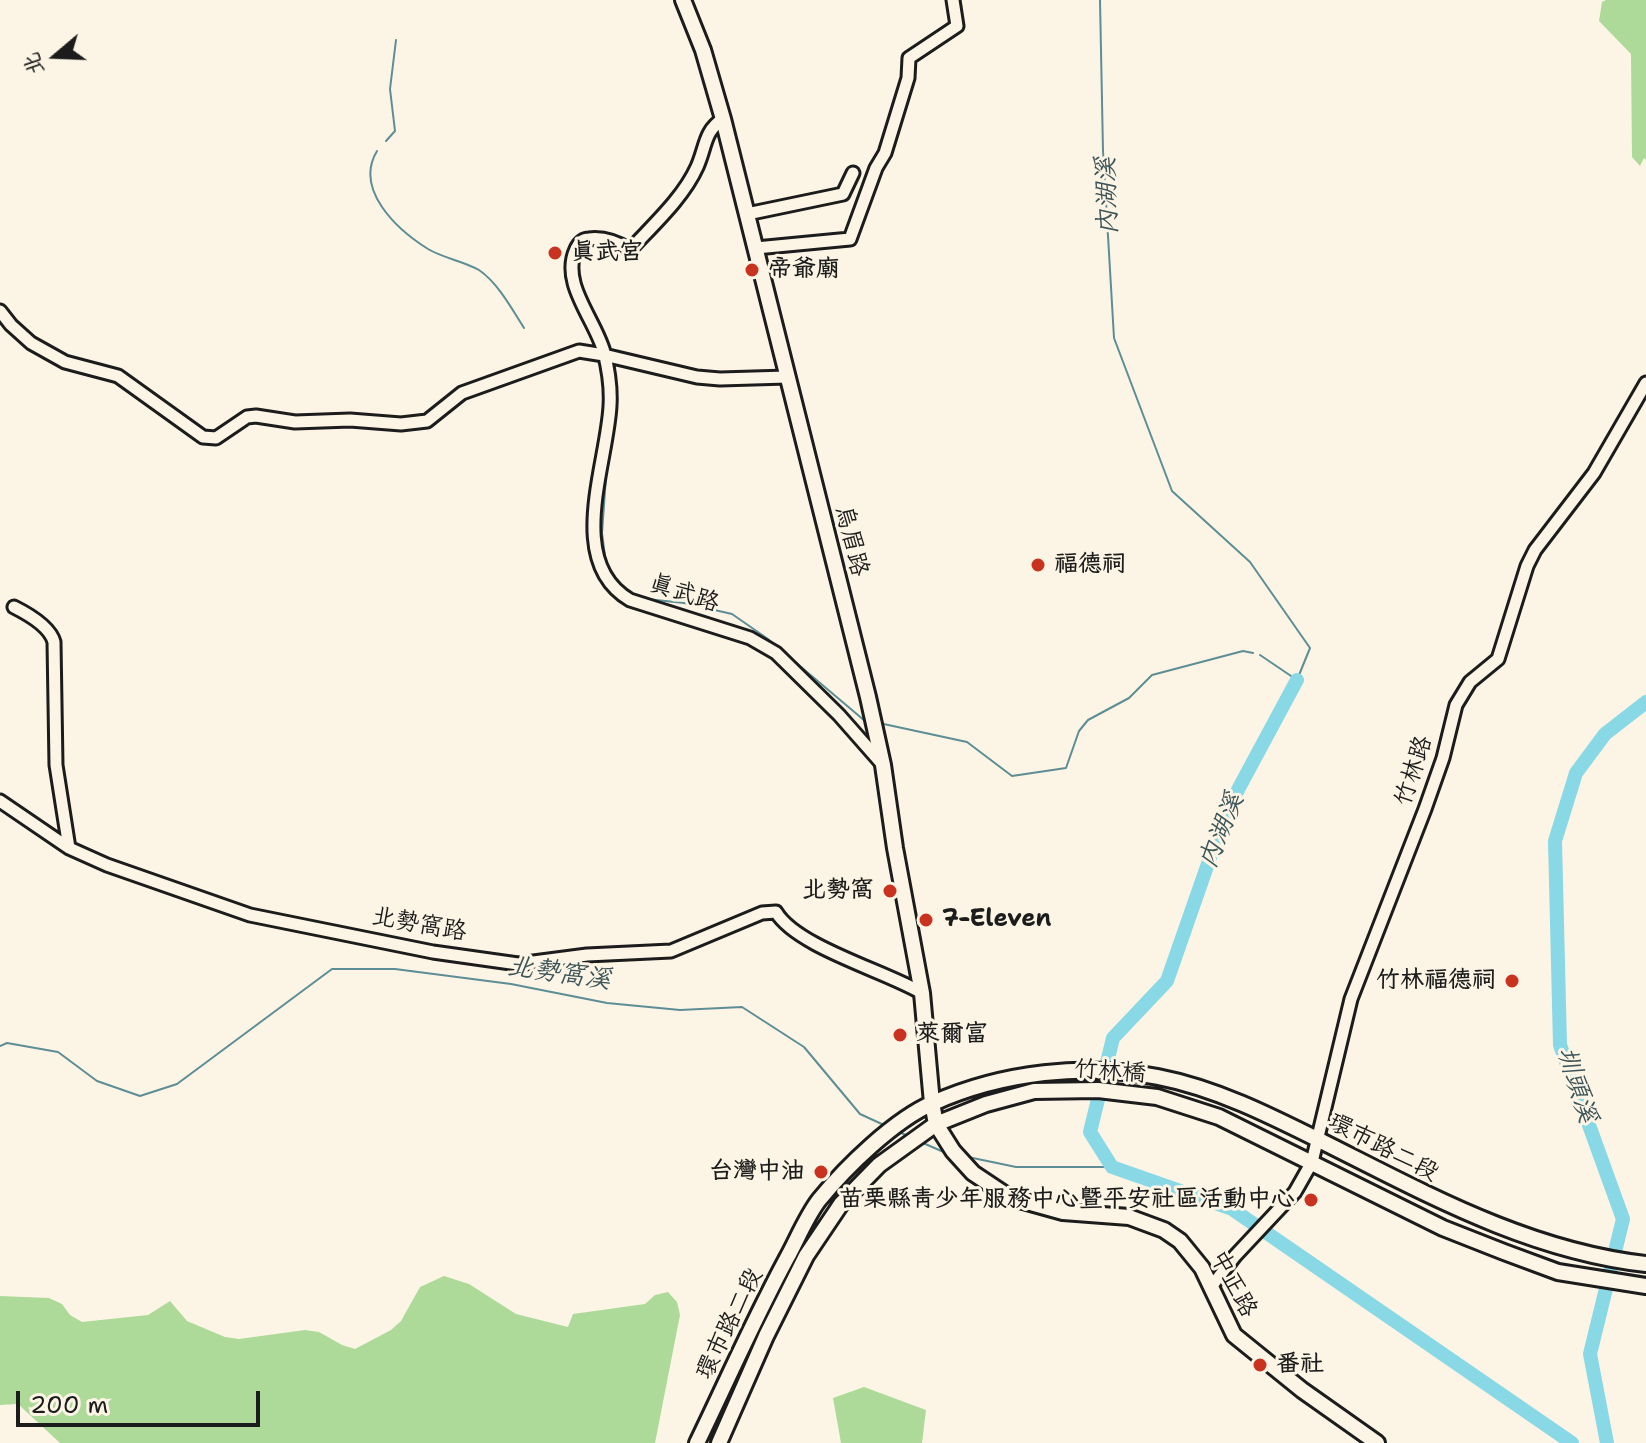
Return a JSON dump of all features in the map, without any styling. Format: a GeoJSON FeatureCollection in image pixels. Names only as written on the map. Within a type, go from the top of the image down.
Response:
{"type":"FeatureCollection","features":[{"type":"Feature","properties":{"kind":"main road","name":"烏眉路"},"geometry":{"type":"LineString","coordinates":[[683,0],[703,50],[723,119],[878,740],[922,993],[932,1103]]}},
{"type":"Feature","properties":{"kind":"main road","name":"竹林橋"},"geometry":{"type":"LineString","coordinates":[[932,1103],[1002,1079],[1065,1071],[1119,1072],[1159,1077]]}},
{"type":"Feature","properties":{"kind":"main road","name":"環市路二段"},"geometry":{"type":"LineString","coordinates":[[1159,1077],[1239,1102],[1489,1223],[1589,1256],[1646,1264]]}},
{"type":"Feature","properties":{"kind":"main road","name":"竹林橋"},"geometry":{"type":"LineString","coordinates":[[936,1124],[986,1104],[1034,1091],[1098,1090],[1157,1097]]}},
{"type":"Feature","properties":{"kind":"main road","name":"環市路二段"},"geometry":{"type":"LineString","coordinates":[[1157,1097],[1219,1117],[1443,1228],[1558,1272],[1646,1286]]}},
{"type":"Feature","properties":{"kind":"main road","name":"環市路二段"},"geometry":{"type":"LineString","coordinates":[[697,1443],[751,1326],[817,1202],[865,1151],[932,1103]]}},
{"type":"Feature","properties":{"kind":"main road","name":"中正路"},"geometry":{"type":"LineString","coordinates":[[932,1103],[936,1124],[953,1151],[973,1173],[1009,1197],[1063,1212],[1129,1217],[1164,1230],[1190,1252],[1234,1335],[1302,1390],[1377,1443]]}},
{"type":"Feature","properties":{"kind":"main road","name":"環市路二段"},"geometry":{"type":"LineString","coordinates":[[719,1443],[766,1336],[806,1256],[841,1204],[879,1165],[936,1124]]}},
{"type":"Feature","properties":{"kind":"street"},"geometry":{"type":"LineString","coordinates":[[756,248],[850,239],[876,168],[885,153],[908,78],[909,58],[957,26],[953,0]]}},
{"type":"Feature","properties":{"kind":"street","name":"真武路"},"geometry":{"type":"LineString","coordinates":[[723,119],[712,126],[689,182],[630,250],[607,239],[583,240],[571,260],[572,276],[598,333],[604,355],[610,405],[593,521],[597,553],[603,576],[616,592],[630,600],[750,638],[776,653],[839,715],[883,765]]}},
{"type":"Feature","properties":{"kind":"street"},"geometry":{"type":"LineString","coordinates":[[747,214],[843,194],[853,173]]}},
{"type":"Feature","properties":{"kind":"street"},"geometry":{"type":"LineString","coordinates":[[0,311],[31,343],[65,362],[118,376],[203,437],[216,438],[247,417],[256,416],[295,422],[350,420],[401,424],[427,421],[462,393],[579,351],[697,377],[787,377]]}},
{"type":"Feature","properties":{"kind":"street","name":"竹林路"},"geometry":{"type":"LineString","coordinates":[[1211,1287],[1235,1256],[1285,1204],[1312,1162],[1351,999],[1425,809],[1443,758],[1456,705],[1470,682],[1498,659],[1527,566],[1535,550],[1594,473],[1646,383]]}},
{"type":"Feature","properties":{"kind":"street"},"geometry":{"type":"LineString","coordinates":[[14,607],[25,612],[52,635],[54,642],[56,765],[69,848]]}},
{"type":"Feature","properties":{"kind":"street","name":"北勢窩路"},"geometry":{"type":"LineString","coordinates":[[0,801],[69,848],[107,865],[250,915],[433,952],[518,964],[587,955],[671,951],[762,913],[776,912],[783,924],[824,947],[922,993]]}},
{"type":"Feature","properties":{"kind":"green space"},"geometry":{"type":"Polygon","coordinates":[[[1646,0],[1646,160],[1644,158],[1640,166],[1632,157],[1631,54],[1599,21],[1602,2],[1646,0]]]}},
{"type":"Feature","properties":{"kind":"green space"},"geometry":{"type":"Polygon","coordinates":[[[444,1276],[469,1284],[516,1314],[568,1327],[573,1314],[645,1304],[655,1295],[668,1292],[677,1302],[680,1315],[655,1443],[60,1443],[18,1404],[0,1405],[0,1296],[49,1298],[62,1304],[70,1315],[82,1322],[148,1315],[170,1301],[187,1321],[225,1337],[239,1339],[305,1330],[319,1332],[355,1349],[391,1330],[401,1321],[420,1287],[444,1276]]]}},
{"type":"Feature","properties":{"kind":"green space"},"geometry":{"type":"Polygon","coordinates":[[[864,1387],[926,1410],[922,1443],[841,1443],[833,1398],[864,1387]]]}},
{"type":"Feature","properties":{"kind":"waterway","name":"內湖溪"},"geometry":{"type":"LineString","coordinates":[[1100,0],[1103,151],[1114,338],[1172,491],[1250,562],[1310,648],[1297,680],[1260,655]]}},
{"type":"Feature","properties":{"kind":"waterway"},"geometry":{"type":"LineString","coordinates":[[386,141],[395,131],[390,89],[396,40]]}},
{"type":"Feature","properties":{"kind":"waterway"},"geometry":{"type":"LineString","coordinates":[[377,151],[371,165],[371,180],[382,207],[403,231],[428,249],[486,275],[524,328]]}},
{"type":"Feature","properties":{"kind":"waterway"},"geometry":{"type":"LineString","coordinates":[[614,377],[615,366]]}},
{"type":"Feature","properties":{"kind":"waterway"},"geometry":{"type":"LineString","coordinates":[[606,564],[602,533],[607,463]]}},
{"type":"Feature","properties":{"kind":"waterway"},"geometry":{"type":"LineString","coordinates":[[628,592],[647,599],[684,603],[732,614],[768,639],[865,721]]}},
{"type":"Feature","properties":{"kind":"waterway"},"geometry":{"type":"LineString","coordinates":[[879,723],[967,742],[1012,776],[1066,768],[1079,731],[1088,720],[1129,698],[1152,675],[1243,651],[1253,653]]}},
{"type":"Feature","properties":{"kind":"waterway","name":"北勢窩溪"},"geometry":{"type":"LineString","coordinates":[[1297,680],[1226,812],[1167,981],[1113,1038],[1090,1132],[1112,1167],[1232,1209],[1572,1443]]}},
{"type":"Feature","properties":{"kind":"waterway","name":"圳頭溪"},"geometry":{"type":"LineString","coordinates":[[1607,1443],[1590,1354],[1623,1219],[1560,1045],[1555,841],[1576,773],[1605,734],[1646,702]]}},
{"type":"Feature","properties":{"kind":"waterway","name":"北勢窩溪"},"geometry":{"type":"LineString","coordinates":[[0,1046],[7,1043],[58,1052],[97,1081],[140,1096],[177,1084],[332,969],[395,969],[511,984],[607,1003],[680,1010],[742,1007],[804,1047],[860,1114],[884,1125]]}},
{"type":"Feature","properties":{"kind":"waterway","name":"北勢窩溪"},"geometry":{"type":"LineString","coordinates":[[897,1131],[910,1137]]}},
{"type":"Feature","properties":{"kind":"waterway","name":"北勢窩溪"},"geometry":{"type":"LineString","coordinates":[[923,1143],[946,1153]]}},
{"type":"Feature","properties":{"kind":"waterway","name":"北勢窩溪"},"geometry":{"type":"LineString","coordinates":[[968,1157],[1016,1167],[1112,1167]]}},
{"type":"Feature","properties":{"kind":"place","name":"真武宮"},"geometry":{"type":"Point","coordinates":[555,253]}},
{"type":"Feature","properties":{"kind":"place","name":"帝爺廟"},"geometry":{"type":"Point","coordinates":[752,270]}},
{"type":"Feature","properties":{"kind":"place","name":"福德祠"},"geometry":{"type":"Point","coordinates":[1038,565]}},
{"type":"Feature","properties":{"kind":"place","name":"北勢窩"},"geometry":{"type":"Point","coordinates":[890,891]}},
{"type":"Feature","properties":{"kind":"place","name":"7-Eleven"},"geometry":{"type":"Point","coordinates":[926,920]}},
{"type":"Feature","properties":{"kind":"place","name":"竹林福德祠"},"geometry":{"type":"Point","coordinates":[1512,981]}},
{"type":"Feature","properties":{"kind":"place","name":"萊爾富"},"geometry":{"type":"Point","coordinates":[900,1035]}},
{"type":"Feature","properties":{"kind":"place","name":"台灣中油"},"geometry":{"type":"Point","coordinates":[821,1172]}},
{"type":"Feature","properties":{"kind":"place","name":"苗栗縣青少年服務中心暨平安社區活動中心"},"geometry":{"type":"Point","coordinates":[1311,1200]}},
{"type":"Feature","properties":{"kind":"place","name":"番社"},"geometry":{"type":"Point","coordinates":[1260,1365]}}]}
